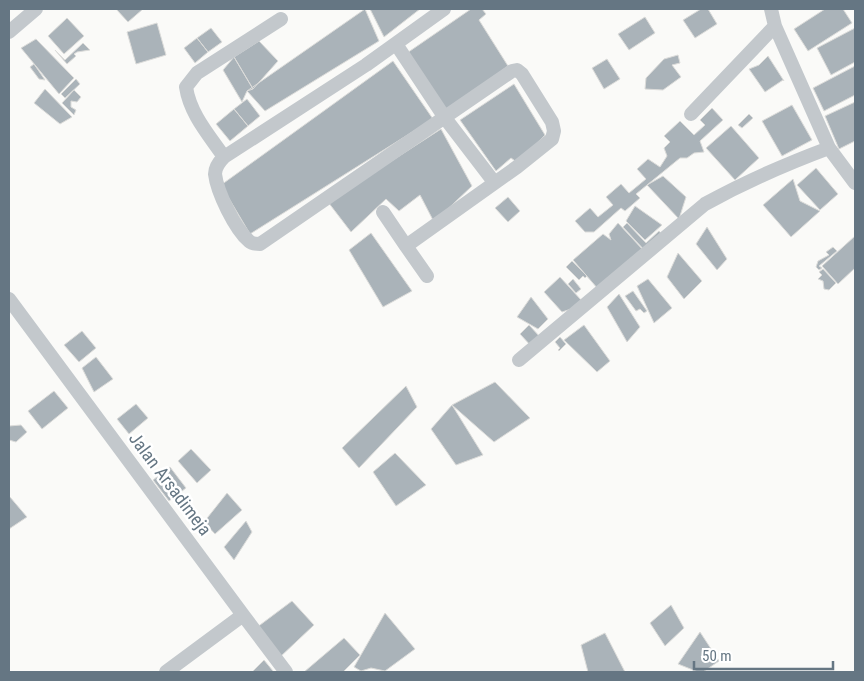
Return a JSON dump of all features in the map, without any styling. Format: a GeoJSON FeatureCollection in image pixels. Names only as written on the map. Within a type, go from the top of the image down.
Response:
{"type":"FeatureCollection","features":[{"type":"Feature","properties":{"kind":"street"},"geometry":{"type":"LineString","coordinates":[[9,32],[36,9]]}},
{"type":"Feature","properties":{"kind":"street"},"geometry":{"type":"LineString","coordinates":[[406,246],[517,167],[552,139],[554,131],[552,122],[522,74],[517,70],[512,71],[260,244],[248,240],[235,223],[224,204],[215,174],[216,168],[224,156],[366,65],[444,9]]}},
{"type":"Feature","properties":{"kind":"street"},"geometry":{"type":"LineString","coordinates":[[771,9],[775,26],[829,148],[855,183]]}},
{"type":"Feature","properties":{"kind":"street"},"geometry":{"type":"LineString","coordinates":[[224,156],[196,116],[186,87],[198,73],[281,19]]}},
{"type":"Feature","properties":{"kind":"street"},"geometry":{"type":"LineString","coordinates":[[691,114],[775,26]]}},
{"type":"Feature","properties":{"kind":"street"},"geometry":{"type":"LineString","coordinates":[[396,44],[445,118],[494,182]]}},
{"type":"Feature","properties":{"kind":"street"},"geometry":{"type":"LineString","coordinates":[[519,360],[705,204],[787,163],[829,148]]}},
{"type":"Feature","properties":{"kind":"street"},"geometry":{"type":"LineString","coordinates":[[383,212],[428,276]]}},
{"type":"Feature","properties":{"kind":"street","name":"Jalan Arsadimeja"},"geometry":{"type":"LineString","coordinates":[[9,299],[286,672]]}},
{"type":"Feature","properties":{"kind":"street"},"geometry":{"type":"LineString","coordinates":[[166,672],[243,615]]}},
{"type":"Feature","properties":{"kind":"building"},"geometry":{"type":"Polygon","coordinates":[[[116,9],[143,9],[128,22],[116,9]]]}},
{"type":"Feature","properties":{"kind":"building"},"geometry":{"type":"Polygon","coordinates":[[[365,9],[379,41],[265,111],[247,91],[365,9]]]}},
{"type":"Feature","properties":{"kind":"building"},"geometry":{"type":"Polygon","coordinates":[[[370,9],[420,9],[384,37],[370,9]]]}},
{"type":"Feature","properties":{"kind":"building"},"geometry":{"type":"Polygon","coordinates":[[[471,9],[482,9],[486,14],[479,20],[508,66],[446,112],[407,53],[471,9]]]}},
{"type":"Feature","properties":{"kind":"building"},"geometry":{"type":"Polygon","coordinates":[[[701,9],[708,9],[717,24],[695,38],[683,20],[701,9]]]}},
{"type":"Feature","properties":{"kind":"building"},"geometry":{"type":"Polygon","coordinates":[[[825,9],[843,9],[852,23],[808,51],[794,29],[825,9]]]}},
{"type":"Feature","properties":{"kind":"building"},"geometry":{"type":"Polygon","coordinates":[[[645,17],[655,33],[629,50],[618,34],[645,17]]]}},
{"type":"Feature","properties":{"kind":"building"},"geometry":{"type":"Polygon","coordinates":[[[67,18],[84,36],[64,54],[48,36],[67,18]]]}},
{"type":"Feature","properties":{"kind":"building"},"geometry":{"type":"Polygon","coordinates":[[[157,23],[166,55],[136,64],[127,32],[157,23]]]}},
{"type":"Feature","properties":{"kind":"building"},"geometry":{"type":"Polygon","coordinates":[[[211,28],[222,42],[208,52],[197,38],[211,28]]]}},
{"type":"Feature","properties":{"kind":"building"},"geometry":{"type":"Polygon","coordinates":[[[855,28],[855,62],[831,75],[817,48],[855,28]]]}},
{"type":"Feature","properties":{"kind":"building"},"geometry":{"type":"Polygon","coordinates":[[[197,38],[208,52],[195,63],[184,48],[197,38]]]}},
{"type":"Feature","properties":{"kind":"building"},"geometry":{"type":"Polygon","coordinates":[[[36,39],[74,78],[59,94],[21,48],[36,39]]]}},
{"type":"Feature","properties":{"kind":"building"},"geometry":{"type":"Polygon","coordinates":[[[259,41],[278,61],[253,89],[234,57],[259,41]]]}},
{"type":"Feature","properties":{"kind":"building"},"geometry":{"type":"Polygon","coordinates":[[[83,43],[90,50],[77,52],[74,54],[76,56],[67,64],[55,50],[65,60],[83,43]]]}},
{"type":"Feature","properties":{"kind":"building"},"geometry":{"type":"Polygon","coordinates":[[[678,55],[680,63],[672,65],[681,77],[663,90],[645,89],[646,78],[664,59],[678,55]]]}},
{"type":"Feature","properties":{"kind":"building"},"geometry":{"type":"Polygon","coordinates":[[[768,56],[784,81],[765,92],[749,69],[759,65],[768,56]]]}},
{"type":"Feature","properties":{"kind":"building"},"geometry":{"type":"Polygon","coordinates":[[[234,57],[253,89],[247,91],[242,102],[223,70],[234,57]]]}},
{"type":"Feature","properties":{"kind":"building"},"geometry":{"type":"Polygon","coordinates":[[[607,59],[620,79],[604,89],[592,68],[607,59]]]}},
{"type":"Feature","properties":{"kind":"building"},"geometry":{"type":"Polygon","coordinates":[[[393,61],[433,119],[250,234],[221,185],[393,61]]]}},
{"type":"Feature","properties":{"kind":"building"},"geometry":{"type":"Polygon","coordinates":[[[34,64],[45,80],[39,79],[30,67],[34,64]]]}},
{"type":"Feature","properties":{"kind":"building"},"geometry":{"type":"Polygon","coordinates":[[[855,66],[855,95],[824,111],[813,88],[855,66]]]}},
{"type":"Feature","properties":{"kind":"building"},"geometry":{"type":"Polygon","coordinates":[[[76,79],[80,84],[65,98],[61,94],[76,79]]]}},
{"type":"Feature","properties":{"kind":"building"},"geometry":{"type":"Polygon","coordinates":[[[514,84],[545,135],[518,163],[511,158],[496,171],[460,120],[514,84]]]}},
{"type":"Feature","properties":{"kind":"building"},"geometry":{"type":"Polygon","coordinates":[[[45,89],[72,117],[60,124],[34,103],[45,89]]]}},
{"type":"Feature","properties":{"kind":"building"},"geometry":{"type":"Polygon","coordinates":[[[74,90],[81,97],[77,102],[71,101],[71,107],[76,110],[74,115],[62,103],[74,90]]]}},
{"type":"Feature","properties":{"kind":"building"},"geometry":{"type":"Polygon","coordinates":[[[247,99],[260,116],[248,126],[234,109],[247,99]]]}},
{"type":"Feature","properties":{"kind":"building"},"geometry":{"type":"Polygon","coordinates":[[[855,102],[855,141],[839,149],[825,116],[855,102]]]}},
{"type":"Feature","properties":{"kind":"building"},"geometry":{"type":"Polygon","coordinates":[[[792,105],[812,140],[782,156],[762,121],[792,105]]]}},
{"type":"Feature","properties":{"kind":"building"},"geometry":{"type":"Polygon","coordinates":[[[712,108],[723,120],[700,141],[704,152],[694,153],[687,158],[680,158],[636,194],[640,198],[625,211],[621,208],[594,232],[585,232],[575,221],[590,208],[598,217],[613,205],[606,197],[621,184],[629,193],[646,179],[637,169],[648,159],[660,167],[667,156],[664,148],[670,142],[664,136],[680,121],[694,135],[705,125],[700,120],[712,108]]]}},
{"type":"Feature","properties":{"kind":"building"},"geometry":{"type":"Polygon","coordinates":[[[234,109],[248,126],[230,141],[216,124],[234,109]]]}},
{"type":"Feature","properties":{"kind":"building"},"geometry":{"type":"Polygon","coordinates":[[[749,114],[753,118],[742,128],[738,125],[749,114]]]}},
{"type":"Feature","properties":{"kind":"building"},"geometry":{"type":"Polygon","coordinates":[[[731,126],[759,158],[735,180],[706,148],[731,126]]]}},
{"type":"Feature","properties":{"kind":"building"},"geometry":{"type":"Polygon","coordinates":[[[441,129],[472,186],[434,222],[420,195],[399,211],[386,199],[351,232],[328,202],[441,129]]]}},
{"type":"Feature","properties":{"kind":"building"},"geometry":{"type":"Polygon","coordinates":[[[816,168],[838,194],[820,210],[797,185],[816,168]]]}},
{"type":"Feature","properties":{"kind":"building"},"geometry":{"type":"Polygon","coordinates":[[[663,176],[686,197],[679,219],[647,185],[663,176]]]}},
{"type":"Feature","properties":{"kind":"building"},"geometry":{"type":"Polygon","coordinates":[[[793,179],[800,201],[820,211],[791,237],[763,205],[793,179]]]}},
{"type":"Feature","properties":{"kind":"building"},"geometry":{"type":"Polygon","coordinates":[[[508,197],[520,211],[508,222],[495,208],[508,197]]]}},
{"type":"Feature","properties":{"kind":"building"},"geometry":{"type":"Polygon","coordinates":[[[635,206],[662,225],[645,240],[626,221],[635,206]]]}},
{"type":"Feature","properties":{"kind":"building"},"geometry":{"type":"Polygon","coordinates":[[[618,223],[644,251],[598,289],[573,260],[603,234],[611,240],[609,234],[618,223]]]}},
{"type":"Feature","properties":{"kind":"building"},"geometry":{"type":"Polygon","coordinates":[[[627,223],[646,243],[659,231],[663,236],[646,252],[623,227],[627,223]]]}},
{"type":"Feature","properties":{"kind":"building"},"geometry":{"type":"Polygon","coordinates":[[[707,227],[727,259],[717,270],[696,244],[707,227]]]}},
{"type":"Feature","properties":{"kind":"building"},"geometry":{"type":"Polygon","coordinates":[[[371,233],[412,291],[383,307],[349,250],[371,233]]]}},
{"type":"Feature","properties":{"kind":"building"},"geometry":{"type":"Polygon","coordinates":[[[855,236],[855,268],[838,284],[822,266],[855,236]]]}},
{"type":"Feature","properties":{"kind":"building"},"geometry":{"type":"Polygon","coordinates":[[[833,247],[837,251],[819,266],[822,268],[819,270],[816,267],[818,261],[829,255],[826,252],[833,247]]]}},
{"type":"Feature","properties":{"kind":"building"},"geometry":{"type":"Polygon","coordinates":[[[678,253],[702,281],[684,299],[667,277],[678,253]]]}},
{"type":"Feature","properties":{"kind":"building"},"geometry":{"type":"Polygon","coordinates":[[[572,261],[587,276],[585,278],[583,276],[579,280],[566,267],[572,261]]]}},
{"type":"Feature","properties":{"kind":"building"},"geometry":{"type":"Polygon","coordinates":[[[823,269],[836,283],[829,290],[824,289],[823,281],[818,279],[822,275],[819,272],[823,269]]]}},
{"type":"Feature","properties":{"kind":"building"},"geometry":{"type":"Polygon","coordinates":[[[560,277],[582,301],[574,308],[562,312],[544,292],[560,277]]]}},
{"type":"Feature","properties":{"kind":"building"},"geometry":{"type":"Polygon","coordinates":[[[573,279],[581,289],[576,293],[568,284],[573,279]]]}},
{"type":"Feature","properties":{"kind":"building"},"geometry":{"type":"Polygon","coordinates":[[[648,279],[672,308],[654,323],[637,286],[648,279]]]}},
{"type":"Feature","properties":{"kind":"building"},"geometry":{"type":"Polygon","coordinates":[[[633,291],[647,311],[644,313],[640,309],[636,311],[625,296],[633,291]]]}},
{"type":"Feature","properties":{"kind":"building"},"geometry":{"type":"Polygon","coordinates":[[[619,294],[640,327],[627,342],[607,307],[619,294]]]}},
{"type":"Feature","properties":{"kind":"building"},"geometry":{"type":"Polygon","coordinates":[[[531,297],[548,319],[538,329],[517,317],[531,297]]]}},
{"type":"Feature","properties":{"kind":"building"},"geometry":{"type":"Polygon","coordinates":[[[529,325],[541,338],[532,347],[520,334],[529,325]]]}},
{"type":"Feature","properties":{"kind":"building"},"geometry":{"type":"Polygon","coordinates":[[[584,325],[610,361],[597,372],[564,340],[584,325]]]}},
{"type":"Feature","properties":{"kind":"building"},"geometry":{"type":"Polygon","coordinates":[[[82,331],[96,348],[79,362],[64,345],[82,331]]]}},
{"type":"Feature","properties":{"kind":"building"},"geometry":{"type":"Polygon","coordinates":[[[560,337],[566,344],[559,351],[560,348],[555,342],[560,337]]]}},
{"type":"Feature","properties":{"kind":"building"},"geometry":{"type":"Polygon","coordinates":[[[96,357],[113,379],[94,392],[82,368],[96,357]]]}},
{"type":"Feature","properties":{"kind":"building"},"geometry":{"type":"Polygon","coordinates":[[[495,382],[530,418],[494,442],[452,405],[495,382]]]}},
{"type":"Feature","properties":{"kind":"building"},"geometry":{"type":"Polygon","coordinates":[[[406,386],[417,407],[359,468],[342,448],[406,386]]]}},
{"type":"Feature","properties":{"kind":"building"},"geometry":{"type":"Polygon","coordinates":[[[54,391],[68,408],[42,429],[28,411],[54,391]]]}},
{"type":"Feature","properties":{"kind":"building"},"geometry":{"type":"Polygon","coordinates":[[[136,404],[148,418],[129,434],[117,419],[136,404]]]}},
{"type":"Feature","properties":{"kind":"building"},"geometry":{"type":"Polygon","coordinates":[[[452,405],[483,455],[456,465],[431,429],[452,405]]]}},
{"type":"Feature","properties":{"kind":"building"},"geometry":{"type":"Polygon","coordinates":[[[21,425],[27,432],[16,442],[9,440],[9,426],[21,425]]]}},
{"type":"Feature","properties":{"kind":"building"},"geometry":{"type":"Polygon","coordinates":[[[191,449],[211,470],[197,483],[178,461],[191,449]]]}},
{"type":"Feature","properties":{"kind":"building"},"geometry":{"type":"Polygon","coordinates":[[[395,453],[426,485],[396,506],[373,472],[395,453]]]}},
{"type":"Feature","properties":{"kind":"building"},"geometry":{"type":"Polygon","coordinates":[[[170,467],[186,488],[169,501],[153,480],[170,467]]]}},
{"type":"Feature","properties":{"kind":"building"},"geometry":{"type":"Polygon","coordinates":[[[227,493],[242,510],[215,534],[204,522],[227,493]]]}},
{"type":"Feature","properties":{"kind":"building"},"geometry":{"type":"Polygon","coordinates":[[[9,498],[27,517],[9,529],[9,498]]]}},
{"type":"Feature","properties":{"kind":"building"},"geometry":{"type":"Polygon","coordinates":[[[246,521],[252,532],[234,560],[224,547],[246,521]]]}},
{"type":"Feature","properties":{"kind":"building"},"geometry":{"type":"Polygon","coordinates":[[[292,601],[314,625],[279,658],[256,628],[292,601]]]}},
{"type":"Feature","properties":{"kind":"building"},"geometry":{"type":"Polygon","coordinates":[[[671,605],[684,628],[665,646],[650,623],[671,605]]]}},
{"type":"Feature","properties":{"kind":"building"},"geometry":{"type":"Polygon","coordinates":[[[385,613],[415,649],[385,671],[371,668],[361,671],[354,667],[385,613]]]}},
{"type":"Feature","properties":{"kind":"building"},"geometry":{"type":"Polygon","coordinates":[[[700,632],[719,661],[703,672],[698,672],[678,664],[700,632]]]}},
{"type":"Feature","properties":{"kind":"building"},"geometry":{"type":"Polygon","coordinates":[[[605,633],[625,672],[588,672],[581,645],[605,633]]]}},
{"type":"Feature","properties":{"kind":"building"},"geometry":{"type":"Polygon","coordinates":[[[344,638],[360,655],[343,672],[304,672],[344,638]]]}},
{"type":"Feature","properties":{"kind":"building"},"geometry":{"type":"Polygon","coordinates":[[[264,660],[272,672],[252,672],[264,660]]]}}]}
